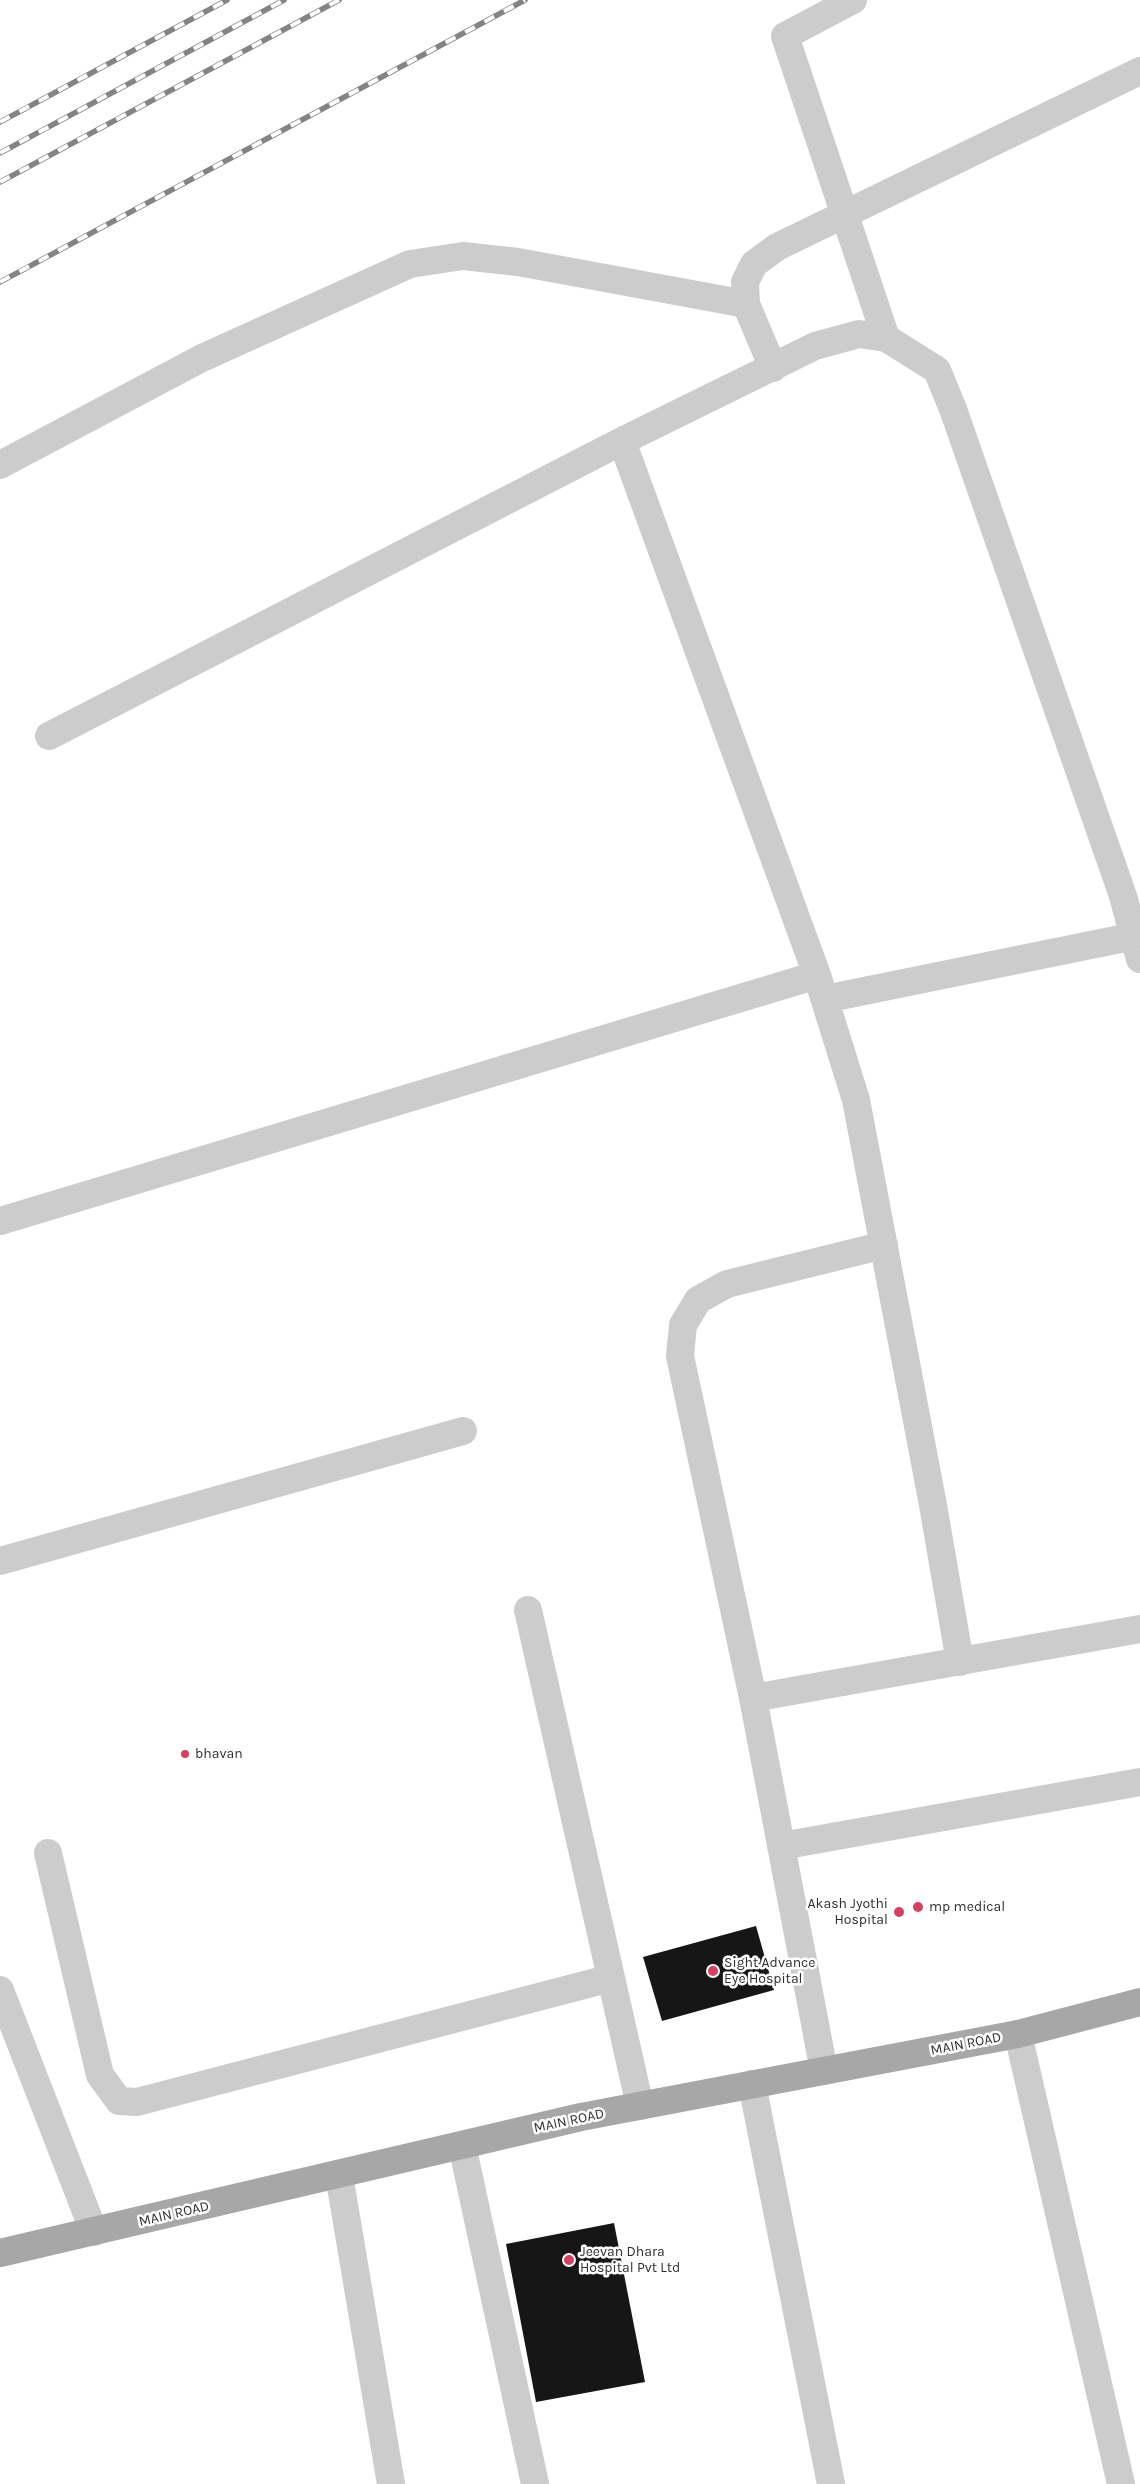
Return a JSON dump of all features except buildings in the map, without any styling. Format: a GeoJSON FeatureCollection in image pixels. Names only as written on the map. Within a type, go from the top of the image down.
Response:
{"type":"FeatureCollection","features":[{"type":"Feature","properties":{"kind":"main road","name":"MAIN ROAD"},"geometry":{"type":"LineString","coordinates":[[0,2253],[581,2117],[1018,2034],[1140,2002]]}},
{"type":"Feature","properties":{"kind":"street"},"geometry":{"type":"LineString","coordinates":[[852,0],[785,36],[886,338]]}},
{"type":"Feature","properties":{"kind":"street"},"geometry":{"type":"LineString","coordinates":[[773,368],[746,304],[745,282],[754,264],[777,247],[1140,71]]}},
{"type":"Feature","properties":{"kind":"street"},"geometry":{"type":"LineString","coordinates":[[0,465],[202,358],[410,264],[463,256],[509,261],[746,304]]}},
{"type":"Feature","properties":{"kind":"street"},"geometry":{"type":"LineString","coordinates":[[0,1221],[821,987],[1137,948],[1123,896],[953,409],[937,370],[886,338],[859,334],[815,346],[622,441],[49,736]]}},
{"type":"Feature","properties":{"kind":"street"},"geometry":{"type":"LineString","coordinates":[[622,441],[821,987],[856,1100],[934,1505],[960,1662]]}},
{"type":"Feature","properties":{"kind":"street"},"geometry":{"type":"LineString","coordinates":[[824,2071],[753,1698],[680,1356],[683,1325],[698,1300],[727,1284],[884,1245]]}},
{"type":"Feature","properties":{"kind":"street"},"geometry":{"type":"LineString","coordinates":[[0,1561],[463,1431]]}},
{"type":"Feature","properties":{"kind":"street"},"geometry":{"type":"LineString","coordinates":[[528,1610],[640,2106]]}},
{"type":"Feature","properties":{"kind":"street"},"geometry":{"type":"LineString","coordinates":[[753,1698],[1140,1629]]}},
{"type":"Feature","properties":{"kind":"street"},"geometry":{"type":"LineString","coordinates":[[781,1846],[1140,1782]]}},
{"type":"Feature","properties":{"kind":"street"},"geometry":{"type":"LineString","coordinates":[[48,1853],[100,2075],[119,2100],[137,2102],[611,1978]]}},
{"type":"Feature","properties":{"kind":"street"},"geometry":{"type":"LineString","coordinates":[[0,1990],[94,2232]]}},
{"type":"Feature","properties":{"kind":"street"},"geometry":{"type":"LineString","coordinates":[[1018,2034],[1121,2484]]}},
{"type":"Feature","properties":{"kind":"street"},"geometry":{"type":"LineString","coordinates":[[752,2084],[832,2484]]}},
{"type":"Feature","properties":{"kind":"street"},"geometry":{"type":"LineString","coordinates":[[462,2145],[534,2484]]}},
{"type":"Feature","properties":{"kind":"street"},"geometry":{"type":"LineString","coordinates":[[339,2175],[391,2484]]}},
{"type":"Feature","properties":{"kind":"railway"},"geometry":{"type":"LineString","coordinates":[[0,122],[227,0]]}},
{"type":"Feature","properties":{"kind":"railway"},"geometry":{"type":"LineString","coordinates":[[0,153],[284,0]]}},
{"type":"Feature","properties":{"kind":"railway"},"geometry":{"type":"LineString","coordinates":[[0,182],[339,0]]}},
{"type":"Feature","properties":{"kind":"railway"},"geometry":{"type":"LineString","coordinates":[[0,282],[525,0]]}},
{"type":"Feature","properties":{"kind":"place","name":"bhavan"},"geometry":{"type":"Point","coordinates":[185,1754]}},
{"type":"Feature","properties":{"kind":"place","name":"mp medical"},"geometry":{"type":"Point","coordinates":[918,1907]}},
{"type":"Feature","properties":{"kind":"place","name":"Akash Jyothi Hospital"},"geometry":{"type":"Point","coordinates":[899,1912]}},
{"type":"Feature","properties":{"kind":"place","name":"Sight Advance Eye Hospital"},"geometry":{"type":"Point","coordinates":[713,1971]}},
{"type":"Feature","properties":{"kind":"place","name":"Jeevan Dhara Hospital Pvt Ltd"},"geometry":{"type":"Point","coordinates":[569,2260]}}]}
